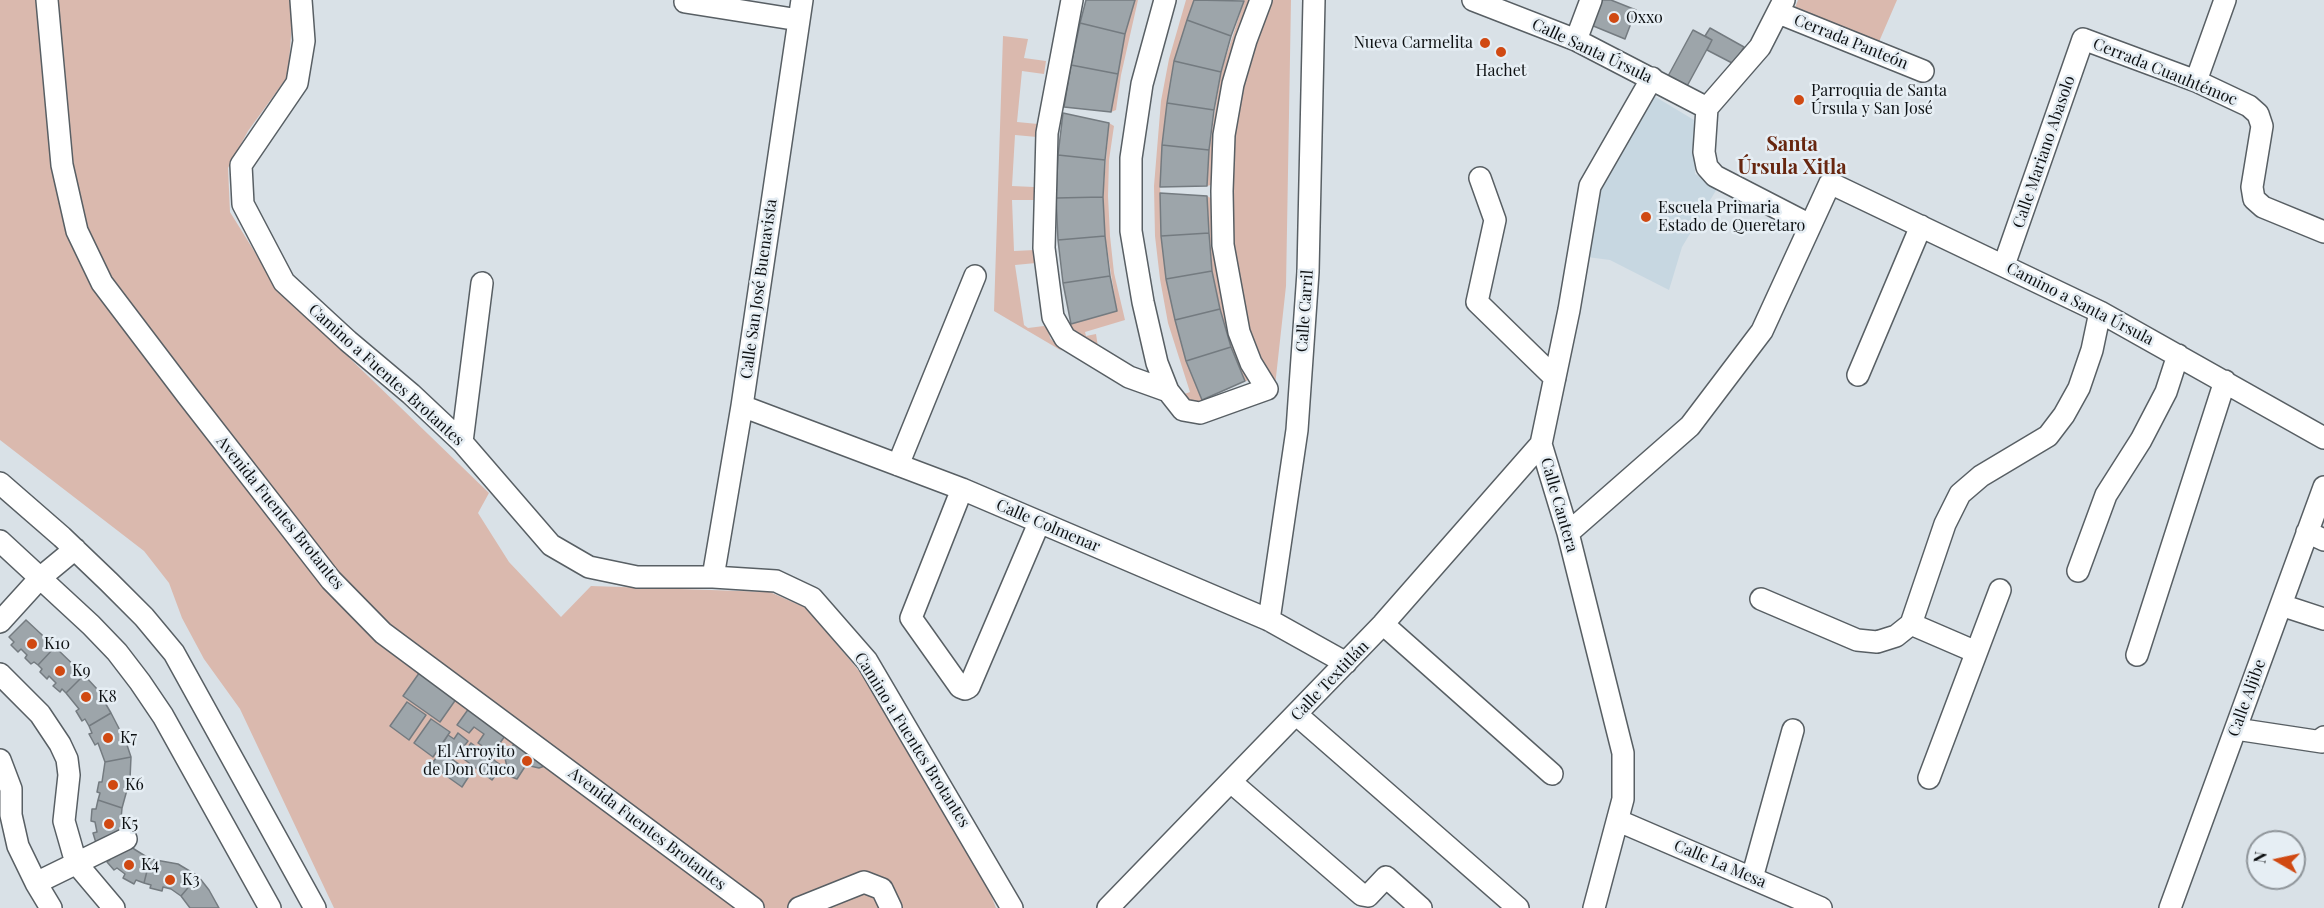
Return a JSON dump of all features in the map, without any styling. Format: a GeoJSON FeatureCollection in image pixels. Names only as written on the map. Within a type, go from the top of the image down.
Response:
{"type":"FeatureCollection","features":[{"type":"Feature","properties":{"kind":"street","name":"Avenida Fuentes Brotantes"},"geometry":{"type":"LineString","coordinates":[[47,0],[62,165],[77,231],[102,283],[187,395],[331,580],[384,633],[753,908]]}},
{"type":"Feature","properties":{"kind":"street","name":"Camino a Fuentes Brotantes"},"geometry":{"type":"LineString","coordinates":[[301,0],[304,41],[297,83],[241,165],[243,204],[284,282],[462,442],[551,545],[589,567],[637,576],[776,581],[812,598],[867,661],[1012,908]]}},
{"type":"Feature","properties":{"kind":"street"},"geometry":{"type":"LineString","coordinates":[[1072,0],[1058,64],[1047,133],[1044,248],[1053,317],[1065,338],[1129,377],[1168,391]]}},
{"type":"Feature","properties":{"kind":"street"},"geometry":{"type":"LineString","coordinates":[[1165,0],[1142,84],[1131,158],[1131,231],[1157,363],[1168,391],[1183,410],[1200,412],[1267,389],[1251,363],[1239,332],[1223,245],[1222,191],[1224,135],[1233,84],[1261,0]]}},
{"type":"Feature","properties":{"kind":"street","name":"Calle Carril"},"geometry":{"type":"LineString","coordinates":[[1269,620],[1297,430],[1304,339],[1308,272],[1314,0]]}},
{"type":"Feature","properties":{"kind":"street","name":"Calle Santa Úrsula"},"geometry":{"type":"LineString","coordinates":[[1473,0],[1576,40],[1707,108]]}},
{"type":"Feature","properties":{"kind":"street"},"geometry":{"type":"LineString","coordinates":[[1576,40],[1591,0]]}},
{"type":"Feature","properties":{"kind":"street"},"geometry":{"type":"LineString","coordinates":[[2196,81],[2225,0]]}},
{"type":"Feature","properties":{"kind":"street"},"geometry":{"type":"LineString","coordinates":[[685,2],[800,10]]}},
{"type":"Feature","properties":{"kind":"street"},"geometry":{"type":"LineString","coordinates":[[1568,533],[1690,426],[1761,331],[1810,225],[1715,176],[1707,167],[1704,152],[1707,108],[1760,47],[1781,7]]}},
{"type":"Feature","properties":{"kind":"street","name":"Cerrada Panteón"},"geometry":{"type":"LineString","coordinates":[[1781,7],[1923,70]]}},
{"type":"Feature","properties":{"kind":"street","name":"Calle San José Buenavista"},"geometry":{"type":"LineString","coordinates":[[713,577],[742,406],[800,10]]}},
{"type":"Feature","properties":{"kind":"street","name":"Cerrada Cuauhtémoc"},"geometry":{"type":"LineString","coordinates":[[2083,39],[2196,81],[2248,106],[2258,114],[2262,126],[2252,187],[2254,199],[2263,207],[2324,232]]}},
{"type":"Feature","properties":{"kind":"street","name":"Calle Mariano Abasolo"},"geometry":{"type":"LineString","coordinates":[[2004,265],[2083,39]]}},
{"type":"Feature","properties":{"kind":"street","name":"Calle Cantera"},"geometry":{"type":"LineString","coordinates":[[1594,908],[1623,800],[1623,753],[1568,533],[1541,444],[1590,186],[1652,78]]}},
{"type":"Feature","properties":{"kind":"street"},"geometry":{"type":"LineString","coordinates":[[1480,178],[1495,220],[1477,302],[1555,378]]}},
{"type":"Feature","properties":{"kind":"street","name":"Camino a Santa Úrsula"},"geometry":{"type":"LineString","coordinates":[[1810,225],[1830,183],[2100,312],[2324,438]]}},
{"type":"Feature","properties":{"kind":"street"},"geometry":{"type":"LineString","coordinates":[[1858,375],[1921,226]]}},
{"type":"Feature","properties":{"kind":"street"},"geometry":{"type":"LineString","coordinates":[[898,465],[975,276]]}},
{"type":"Feature","properties":{"kind":"street"},"geometry":{"type":"LineString","coordinates":[[462,442],[482,283]]}},
{"type":"Feature","properties":{"kind":"street"},"geometry":{"type":"LineString","coordinates":[[1761,599],[1857,640],[1878,642],[1896,636],[1911,624],[1945,524],[1960,494],[1981,476],[2048,436],[2064,415],[2079,388],[2092,350],[2100,312]]}},
{"type":"Feature","properties":{"kind":"street"},"geometry":{"type":"LineString","coordinates":[[2078,571],[2106,495],[2166,392],[2178,355]]}},
{"type":"Feature","properties":{"kind":"street"},"geometry":{"type":"LineString","coordinates":[[2137,655],[2225,381]]}},
{"type":"Feature","properties":{"kind":"street","name":"Calle Colmenar"},"geometry":{"type":"LineString","coordinates":[[742,406],[962,489],[1269,620],[1346,663]]}},
{"type":"Feature","properties":{"kind":"street","name":"Calle Textitlán"},"geometry":{"type":"LineString","coordinates":[[1108,908],[1298,715],[1383,624],[1541,444]]}},
{"type":"Feature","properties":{"kind":"street"},"geometry":{"type":"LineString","coordinates":[[0,483],[75,549],[144,617],[174,653],[315,908]]}},
{"type":"Feature","properties":{"kind":"street","name":"Calle Aljibe"},"geometry":{"type":"LineString","coordinates":[[2170,908],[2281,604],[2316,536],[2324,487]]}},
{"type":"Feature","properties":{"kind":"street"},"geometry":{"type":"LineString","coordinates":[[962,489],[911,618],[960,687],[965,689],[969,687],[1039,523]]}},
{"type":"Feature","properties":{"kind":"street"},"geometry":{"type":"LineString","coordinates":[[0,541],[91,625],[117,652],[140,682],[169,726],[270,908]]}},
{"type":"Feature","properties":{"kind":"street"},"geometry":{"type":"LineString","coordinates":[[0,622],[40,578],[75,549]]}},
{"type":"Feature","properties":{"kind":"street"},"geometry":{"type":"LineString","coordinates":[[1929,778],[2000,590]]}},
{"type":"Feature","properties":{"kind":"street"},"geometry":{"type":"LineString","coordinates":[[2281,604],[2324,619]]}},
{"type":"Feature","properties":{"kind":"street"},"geometry":{"type":"LineString","coordinates":[[1383,624],[1552,774]]}},
{"type":"Feature","properties":{"kind":"street"},"geometry":{"type":"LineString","coordinates":[[1911,624],[1976,652]]}},
{"type":"Feature","properties":{"kind":"street"},"geometry":{"type":"LineString","coordinates":[[0,674],[52,729],[67,759],[69,775],[64,821],[76,863],[104,905]]}},
{"type":"Feature","properties":{"kind":"street"},"geometry":{"type":"LineString","coordinates":[[1298,715],[1518,908]]}},
{"type":"Feature","properties":{"kind":"street"},"geometry":{"type":"LineString","coordinates":[[2236,729],[2322,742],[2324,737]]}},
{"type":"Feature","properties":{"kind":"street"},"geometry":{"type":"LineString","coordinates":[[1752,878],[1793,730]]}},
{"type":"Feature","properties":{"kind":"street"},"geometry":{"type":"LineString","coordinates":[[0,760],[11,789],[11,815],[18,846],[51,908]]}},
{"type":"Feature","properties":{"kind":"street"},"geometry":{"type":"LineString","coordinates":[[1230,782],[1362,895],[1368,896],[1386,877],[1421,908]]}},
{"type":"Feature","properties":{"kind":"street","name":"Calle La Mesa"},"geometry":{"type":"LineString","coordinates":[[1619,821],[1821,908]]}},
{"type":"Feature","properties":{"kind":"street"},"geometry":{"type":"LineString","coordinates":[[36,883],[126,839]]}},
{"type":"Feature","properties":{"kind":"street"},"geometry":{"type":"LineString","coordinates":[[799,908],[864,882],[882,889],[891,908]]}},
{"type":"Feature","properties":{"kind":"shaded area"},"geometry":{"type":"Polygon","coordinates":[[[0,0],[290,0],[293,10],[288,76],[248,131],[228,168],[230,212],[277,288],[489,493],[478,513],[509,562],[561,617],[591,586],[770,592],[806,608],[860,672],[983,875],[996,908],[334,908],[240,709],[204,659],[182,618],[169,583],[144,551],[0,440],[0,0]]]}},
{"type":"Feature","properties":{"kind":"shaded area"},"geometry":{"type":"Polygon","coordinates":[[[1135,0],[1138,0],[1121,75],[1116,110],[1111,112],[1125,34],[1135,0]]]}},
{"type":"Feature","properties":{"kind":"shaded area"},"geometry":{"type":"Polygon","coordinates":[[[1186,0],[1194,0],[1174,61],[1162,145],[1160,187],[1166,279],[1186,361],[1202,400],[1190,404],[1179,396],[1190,392],[1168,323],[1160,279],[1155,236],[1154,186],[1161,101],[1169,59],[1186,0]]]}},
{"type":"Feature","properties":{"kind":"shaded area"},"geometry":{"type":"Polygon","coordinates":[[[1243,0],[1251,0],[1214,184],[1207,186],[1209,150],[1221,72],[1243,0]]]}},
{"type":"Feature","properties":{"kind":"shaded area"},"geometry":{"type":"Polygon","coordinates":[[[1267,0],[1291,0],[1286,286],[1275,386],[1260,364],[1250,335],[1229,235],[1233,114],[1267,0]]]}},
{"type":"Feature","properties":{"kind":"shaded area"},"geometry":{"type":"Polygon","coordinates":[[[1798,0],[1897,0],[1878,44],[1793,13],[1798,0]]]}},
{"type":"Feature","properties":{"kind":"shaded area"},"geometry":{"type":"Polygon","coordinates":[[[1003,36],[1028,39],[1024,58],[1046,61],[1044,74],[1022,71],[1017,122],[1038,124],[1037,137],[1015,135],[1012,186],[1034,187],[1034,200],[1012,200],[1014,251],[1035,250],[1036,263],[1015,265],[1024,325],[1028,328],[1044,326],[1049,331],[1050,338],[1062,351],[994,311],[1003,36]]]}},
{"type":"Feature","properties":{"kind":"shaded area","name":"Escuela Primaria Estado de Queretaro"},"geometry":{"type":"Polygon","coordinates":[[[1654,96],[1694,120],[1695,174],[1718,187],[1682,247],[1669,290],[1610,260],[1587,257],[1597,186],[1654,96]]]}},
{"type":"Feature","properties":{"kind":"shaded area"},"geometry":{"type":"Polygon","coordinates":[[[1109,123],[1114,126],[1109,160],[1110,236],[1114,273],[1125,320],[1085,332],[1086,336],[1096,334],[1098,347],[1064,326],[1117,311],[1105,236],[1103,197],[1109,123]]]}},
{"type":"Feature","properties":{"kind":"shaded area"},"geometry":{"type":"Polygon","coordinates":[[[1207,196],[1214,200],[1247,381],[1245,381],[1231,347],[1220,309],[1212,271],[1207,196]]]}},
{"type":"Feature","properties":{"kind":"building"},"geometry":{"type":"Polygon","coordinates":[[[1086,0],[1135,0],[1125,34],[1080,23],[1086,0]]]}},
{"type":"Feature","properties":{"kind":"building"},"geometry":{"type":"Polygon","coordinates":[[[1194,0],[1244,1],[1231,36],[1187,20],[1194,0]]]}},
{"type":"Feature","properties":{"kind":"building","name":"Oxxo"},"geometry":{"type":"Polygon","coordinates":[[[1601,0],[1611,0],[1636,10],[1625,39],[1591,25],[1601,0]]]}},
{"type":"Feature","properties":{"kind":"building"},"geometry":{"type":"Polygon","coordinates":[[[1187,20],[1231,36],[1221,72],[1174,61],[1187,20]]]}},
{"type":"Feature","properties":{"kind":"building"},"geometry":{"type":"Polygon","coordinates":[[[1080,23],[1125,34],[1118,74],[1071,65],[1080,23]]]}},
{"type":"Feature","properties":{"kind":"building"},"geometry":{"type":"Polygon","coordinates":[[[1710,28],[1744,47],[1734,64],[1707,50],[1712,40],[1705,36],[1710,28]]]}},
{"type":"Feature","properties":{"kind":"building"},"geometry":{"type":"Polygon","coordinates":[[[1693,30],[1712,40],[1686,88],[1667,78],[1693,30]]]}},
{"type":"Feature","properties":{"kind":"building"},"geometry":{"type":"Polygon","coordinates":[[[1174,61],[1221,72],[1214,110],[1167,103],[1174,61]]]}},
{"type":"Feature","properties":{"kind":"building"},"geometry":{"type":"Polygon","coordinates":[[[1071,65],[1118,74],[1111,112],[1064,107],[1071,65]]]}},
{"type":"Feature","properties":{"kind":"building"},"geometry":{"type":"Polygon","coordinates":[[[1167,103],[1214,110],[1209,150],[1162,145],[1167,103]]]}},
{"type":"Feature","properties":{"kind":"building"},"geometry":{"type":"Polygon","coordinates":[[[1063,113],[1109,123],[1105,160],[1058,155],[1063,113]]]}},
{"type":"Feature","properties":{"kind":"building"},"geometry":{"type":"Polygon","coordinates":[[[1162,145],[1209,150],[1207,186],[1160,187],[1162,145]]]}},
{"type":"Feature","properties":{"kind":"building"},"geometry":{"type":"Polygon","coordinates":[[[1058,155],[1105,160],[1103,197],[1056,198],[1058,155]]]}},
{"type":"Feature","properties":{"kind":"building"},"geometry":{"type":"Polygon","coordinates":[[[1160,193],[1207,196],[1209,233],[1161,236],[1160,193]]]}},
{"type":"Feature","properties":{"kind":"building"},"geometry":{"type":"Polygon","coordinates":[[[1103,197],[1105,236],[1058,240],[1056,198],[1103,197]]]}},
{"type":"Feature","properties":{"kind":"building"},"geometry":{"type":"Polygon","coordinates":[[[1209,233],[1212,271],[1166,279],[1161,236],[1209,233]]]}},
{"type":"Feature","properties":{"kind":"building"},"geometry":{"type":"Polygon","coordinates":[[[1105,236],[1110,276],[1063,283],[1058,240],[1105,236]]]}},
{"type":"Feature","properties":{"kind":"building"},"geometry":{"type":"Polygon","coordinates":[[[1212,271],[1220,309],[1175,320],[1166,279],[1212,271]]]}},
{"type":"Feature","properties":{"kind":"building"},"geometry":{"type":"Polygon","coordinates":[[[1110,276],[1117,311],[1071,324],[1063,283],[1110,276]]]}},
{"type":"Feature","properties":{"kind":"building"},"geometry":{"type":"Polygon","coordinates":[[[1220,309],[1231,347],[1186,361],[1175,320],[1220,309]]]}},
{"type":"Feature","properties":{"kind":"building"},"geometry":{"type":"Polygon","coordinates":[[[1231,347],[1245,381],[1202,400],[1186,361],[1231,347]]]}},
{"type":"Feature","properties":{"kind":"building","name":"K10"},"geometry":{"type":"Polygon","coordinates":[[[26,620],[55,647],[38,665],[34,662],[31,664],[21,649],[18,652],[11,645],[14,642],[9,637],[26,620]]]}},
{"type":"Feature","properties":{"kind":"building","name":"K9"},"geometry":{"type":"Polygon","coordinates":[[[55,647],[84,675],[66,693],[62,689],[60,692],[53,686],[56,683],[49,676],[47,679],[40,672],[42,669],[38,665],[55,647]]]}},
{"type":"Feature","properties":{"kind":"building"},"geometry":{"type":"Polygon","coordinates":[[[422,669],[459,695],[440,722],[403,696],[422,669]]]}},
{"type":"Feature","properties":{"kind":"building","name":"K8"},"geometry":{"type":"Polygon","coordinates":[[[84,675],[97,689],[111,713],[89,726],[85,719],[82,721],[76,711],[79,709],[66,693],[84,675]]]}},
{"type":"Feature","properties":{"kind":"building"},"geometry":{"type":"Polygon","coordinates":[[[407,702],[426,715],[409,740],[390,726],[407,702]]]}},
{"type":"Feature","properties":{"kind":"building"},"geometry":{"type":"Polygon","coordinates":[[[472,704],[509,730],[493,753],[478,743],[484,734],[474,727],[469,733],[457,725],[472,704]]]}},
{"type":"Feature","properties":{"kind":"building","name":"K7"},"geometry":{"type":"Polygon","coordinates":[[[111,713],[131,757],[105,762],[98,743],[95,745],[89,734],[92,733],[89,726],[111,713]]]}},
{"type":"Feature","properties":{"kind":"building"},"geometry":{"type":"Polygon","coordinates":[[[431,719],[450,732],[433,757],[414,743],[431,719]]]}},
{"type":"Feature","properties":{"kind":"building"},"geometry":{"type":"Polygon","coordinates":[[[458,733],[468,741],[456,757],[441,746],[448,735],[454,739],[458,733]]]}},
{"type":"Feature","properties":{"kind":"building","name":"El Arroyito de Don Cuco"},"geometry":{"type":"Polygon","coordinates":[[[517,739],[553,763],[539,768],[526,765],[517,779],[509,776],[505,758],[517,739]]]}},
{"type":"Feature","properties":{"kind":"building"},"geometry":{"type":"Polygon","coordinates":[[[471,743],[502,766],[492,780],[461,757],[471,743]]]}},
{"type":"Feature","properties":{"kind":"building"},"geometry":{"type":"Polygon","coordinates":[[[441,751],[471,773],[462,787],[431,765],[441,751]]]}},
{"type":"Feature","properties":{"kind":"building","name":"K6"},"geometry":{"type":"Polygon","coordinates":[[[131,757],[130,779],[122,808],[98,800],[100,793],[97,792],[99,782],[102,782],[105,762],[131,757]]]}},
{"type":"Feature","properties":{"kind":"building","name":"K5"},"geometry":{"type":"Polygon","coordinates":[[[98,800],[122,808],[121,819],[125,837],[96,843],[93,833],[97,832],[95,822],[91,821],[92,809],[96,809],[98,800]]]}},
{"type":"Feature","properties":{"kind":"building","name":"K4"},"geometry":{"type":"Polygon","coordinates":[[[127,841],[134,849],[150,859],[144,883],[136,880],[134,884],[123,878],[125,874],[117,868],[114,870],[107,862],[110,860],[106,855],[127,841]]]}},
{"type":"Feature","properties":{"kind":"building","name":"K3"},"geometry":{"type":"Polygon","coordinates":[[[150,859],[178,864],[198,876],[181,896],[171,889],[163,887],[162,891],[150,888],[151,885],[144,883],[150,859]]]}},
{"type":"Feature","properties":{"kind":"building"},"geometry":{"type":"Polygon","coordinates":[[[198,876],[219,908],[190,908],[181,896],[198,876]]]}},
{"type":"Feature","properties":{"kind":"place","name":"Oxxo"},"geometry":{"type":"Point","coordinates":[1614,18]}},
{"type":"Feature","properties":{"kind":"place","name":"Nueva Carmelita"},"geometry":{"type":"Point","coordinates":[1485,43]}},
{"type":"Feature","properties":{"kind":"place","name":"Hachet"},"geometry":{"type":"Point","coordinates":[1501,52]}},
{"type":"Feature","properties":{"kind":"place","name":"Parroquia de Santa Úrsula y San José"},"geometry":{"type":"Point","coordinates":[1799,100]}},
{"type":"Feature","properties":{"kind":"place","name":"Escuela Primaria Estado de Queretaro"},"geometry":{"type":"Point","coordinates":[1646,217]}},
{"type":"Feature","properties":{"kind":"place","name":"K10"},"geometry":{"type":"Point","coordinates":[32,644]}},
{"type":"Feature","properties":{"kind":"place","name":"K9"},"geometry":{"type":"Point","coordinates":[60,671]}},
{"type":"Feature","properties":{"kind":"place","name":"K8"},"geometry":{"type":"Point","coordinates":[86,697]}},
{"type":"Feature","properties":{"kind":"place","name":"K7"},"geometry":{"type":"Point","coordinates":[108,738]}},
{"type":"Feature","properties":{"kind":"place","name":"El Arroyito de Don Cuco"},"geometry":{"type":"Point","coordinates":[527,761]}},
{"type":"Feature","properties":{"kind":"place","name":"K6"},"geometry":{"type":"Point","coordinates":[113,785]}},
{"type":"Feature","properties":{"kind":"place","name":"K5"},"geometry":{"type":"Point","coordinates":[109,824]}},
{"type":"Feature","properties":{"kind":"place","name":"K4"},"geometry":{"type":"Point","coordinates":[129,865]}},
{"type":"Feature","properties":{"kind":"place","name":"K3"},"geometry":{"type":"Point","coordinates":[170,880]}},
{"type":"Feature","properties":{"kind":"district","name":"Santa Úrsula Xitla"},"geometry":{"type":"Point","coordinates":[1792,156]}}]}
